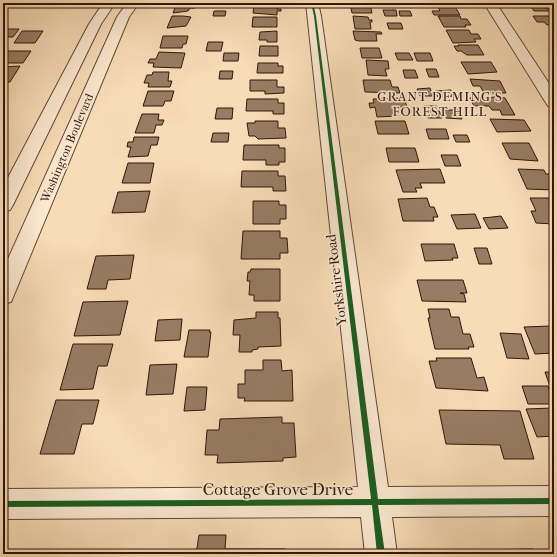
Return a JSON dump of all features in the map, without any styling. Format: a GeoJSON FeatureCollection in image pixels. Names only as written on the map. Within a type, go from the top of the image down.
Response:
{"type":"FeatureCollection","features":[{"type":"Feature","properties":{"kind":"street","name":"Washington Boulevard"},"geometry":{"type":"LineString","coordinates":[[3,205],[95,24],[109,3]]}},
{"type":"Feature","properties":{"kind":"street","name":"Washington Boulevard"},"geometry":{"type":"LineString","coordinates":[[3,295],[124,17],[133,3]]}},
{"type":"Feature","properties":{"kind":"street","name":"Yorkshire Road"},"geometry":{"type":"LineString","coordinates":[[312,3],[316,24],[382,554]]}},
{"type":"Feature","properties":{"kind":"street"},"geometry":{"type":"LineString","coordinates":[[490,3],[554,103]]}},
{"type":"Feature","properties":{"kind":"street","name":"Cottage Grove Drive"},"geometry":{"type":"LineString","coordinates":[[3,504],[554,502]]}},
{"type":"Feature","properties":{"kind":"building"},"geometry":{"type":"Polygon","coordinates":[[[42,3],[71,3],[69,5],[40,5],[42,3]]]}},
{"type":"Feature","properties":{"kind":"building"},"geometry":{"type":"Polygon","coordinates":[[[177,3],[197,3],[195,8],[190,8],[188,11],[173,13],[177,3]]]}},
{"type":"Feature","properties":{"kind":"building"},"geometry":{"type":"Polygon","coordinates":[[[350,4],[370,4],[372,13],[352,13],[350,4]]]}},
{"type":"Feature","properties":{"kind":"building"},"geometry":{"type":"Polygon","coordinates":[[[529,4],[551,4],[554,8],[547,8],[549,11],[534,11],[529,4]]]}},
{"type":"Feature","properties":{"kind":"building"},"geometry":{"type":"Polygon","coordinates":[[[277,5],[277,9],[281,9],[281,11],[277,11],[277,15],[253,13],[254,6],[277,5]]]}},
{"type":"Feature","properties":{"kind":"building"},"geometry":{"type":"Polygon","coordinates":[[[437,5],[454,5],[460,15],[434,15],[432,11],[440,11],[437,5]]]}},
{"type":"Feature","properties":{"kind":"building"},"geometry":{"type":"Polygon","coordinates":[[[383,10],[396,10],[397,16],[385,16],[383,10]]]}},
{"type":"Feature","properties":{"kind":"building"},"geometry":{"type":"Polygon","coordinates":[[[214,11],[226,11],[225,16],[213,16],[214,11]]]}},
{"type":"Feature","properties":{"kind":"building"},"geometry":{"type":"Polygon","coordinates":[[[399,11],[410,11],[412,16],[400,16],[399,11]]]}},
{"type":"Feature","properties":{"kind":"building"},"geometry":{"type":"Polygon","coordinates":[[[172,16],[191,17],[186,26],[167,28],[172,16]]]}},
{"type":"Feature","properties":{"kind":"building"},"geometry":{"type":"Polygon","coordinates":[[[353,16],[368,17],[369,20],[372,20],[372,22],[370,22],[371,29],[355,29],[353,16]]]}},
{"type":"Feature","properties":{"kind":"building"},"geometry":{"type":"Polygon","coordinates":[[[438,16],[460,16],[461,19],[467,19],[471,25],[465,25],[466,27],[444,27],[438,16]]]}},
{"type":"Feature","properties":{"kind":"building"},"geometry":{"type":"Polygon","coordinates":[[[533,16],[554,16],[554,25],[547,25],[544,22],[537,22],[533,16]]]}},
{"type":"Feature","properties":{"kind":"building"},"geometry":{"type":"Polygon","coordinates":[[[253,17],[277,17],[277,27],[252,27],[253,17]]]}},
{"type":"Feature","properties":{"kind":"building"},"geometry":{"type":"Polygon","coordinates":[[[387,23],[401,23],[403,29],[389,29],[387,23]]]}},
{"type":"Feature","properties":{"kind":"building"},"geometry":{"type":"Polygon","coordinates":[[[6,29],[19,29],[13,37],[3,37],[6,29]]]}},
{"type":"Feature","properties":{"kind":"building"},"geometry":{"type":"Polygon","coordinates":[[[446,30],[469,30],[471,34],[478,34],[481,39],[474,39],[476,42],[453,43],[446,30]]]}},
{"type":"Feature","properties":{"kind":"building"},"geometry":{"type":"Polygon","coordinates":[[[22,31],[43,31],[35,43],[14,43],[22,31]]]}},
{"type":"Feature","properties":{"kind":"building"},"geometry":{"type":"Polygon","coordinates":[[[277,31],[277,42],[259,40],[260,32],[277,31]]]}},
{"type":"Feature","properties":{"kind":"building"},"geometry":{"type":"Polygon","coordinates":[[[353,31],[381,32],[382,34],[376,34],[377,41],[359,41],[355,40],[353,31]]]}},
{"type":"Feature","properties":{"kind":"building"},"geometry":{"type":"Polygon","coordinates":[[[163,36],[188,36],[186,44],[183,44],[182,48],[160,48],[163,36]]]}},
{"type":"Feature","properties":{"kind":"building"},"geometry":{"type":"Polygon","coordinates":[[[208,42],[223,42],[221,51],[206,51],[208,42]]]}},
{"type":"Feature","properties":{"kind":"building"},"geometry":{"type":"Polygon","coordinates":[[[458,45],[478,45],[484,55],[467,55],[461,51],[457,51],[454,46],[459,46],[458,45]]]}},
{"type":"Feature","properties":{"kind":"building"},"geometry":{"type":"Polygon","coordinates":[[[260,46],[278,46],[278,56],[259,56],[260,46]]]}},
{"type":"Feature","properties":{"kind":"building"},"geometry":{"type":"Polygon","coordinates":[[[360,48],[379,48],[382,58],[362,58],[360,48]]]}},
{"type":"Feature","properties":{"kind":"building"},"geometry":{"type":"Polygon","coordinates":[[[4,51],[31,51],[23,63],[3,63],[4,51]]]}},
{"type":"Feature","properties":{"kind":"building"},"geometry":{"type":"Polygon","coordinates":[[[159,52],[185,53],[181,68],[153,67],[154,63],[148,63],[150,59],[156,59],[159,52]]]}},
{"type":"Feature","properties":{"kind":"building"},"geometry":{"type":"Polygon","coordinates":[[[224,53],[239,53],[238,61],[223,61],[224,53]]]}},
{"type":"Feature","properties":{"kind":"building"},"geometry":{"type":"Polygon","coordinates":[[[395,53],[409,53],[413,60],[398,60],[395,53]]]}},
{"type":"Feature","properties":{"kind":"building"},"geometry":{"type":"Polygon","coordinates":[[[414,53],[430,53],[433,61],[417,61],[414,53]]]}},
{"type":"Feature","properties":{"kind":"building"},"geometry":{"type":"Polygon","coordinates":[[[366,60],[388,61],[389,69],[385,69],[387,76],[368,75],[366,60]]]}},
{"type":"Feature","properties":{"kind":"building"},"geometry":{"type":"Polygon","coordinates":[[[461,62],[491,62],[497,72],[468,74],[461,62]]]}},
{"type":"Feature","properties":{"kind":"building"},"geometry":{"type":"Polygon","coordinates":[[[258,63],[278,63],[278,66],[283,66],[283,73],[257,73],[258,63]]]}},
{"type":"Feature","properties":{"kind":"building"},"geometry":{"type":"Polygon","coordinates":[[[20,66],[10,82],[3,82],[3,67],[20,66]]]}},
{"type":"Feature","properties":{"kind":"building"},"geometry":{"type":"Polygon","coordinates":[[[426,69],[436,69],[439,77],[429,77],[426,69]]]}},
{"type":"Feature","properties":{"kind":"building"},"geometry":{"type":"Polygon","coordinates":[[[403,70],[415,70],[418,78],[405,78],[403,70]]]}},
{"type":"Feature","properties":{"kind":"building"},"geometry":{"type":"Polygon","coordinates":[[[220,71],[233,71],[232,79],[219,79],[220,71]]]}},
{"type":"Feature","properties":{"kind":"building"},"geometry":{"type":"Polygon","coordinates":[[[153,72],[169,72],[168,81],[172,81],[170,87],[148,87],[149,83],[144,83],[147,75],[152,75],[153,72]]]}},
{"type":"Feature","properties":{"kind":"building"},"geometry":{"type":"Polygon","coordinates":[[[470,79],[500,81],[506,93],[484,93],[480,86],[473,86],[470,79]]]}},
{"type":"Feature","properties":{"kind":"building"},"geometry":{"type":"Polygon","coordinates":[[[250,80],[277,80],[277,87],[284,87],[284,93],[265,94],[265,91],[250,91],[250,80]]]}},
{"type":"Feature","properties":{"kind":"building"},"geometry":{"type":"Polygon","coordinates":[[[363,80],[390,80],[392,87],[398,87],[400,93],[365,92],[363,80]]]}},
{"type":"Feature","properties":{"kind":"building"},"geometry":{"type":"Polygon","coordinates":[[[430,88],[433,96],[420,96],[417,89],[430,88]]]}},
{"type":"Feature","properties":{"kind":"building"},"geometry":{"type":"Polygon","coordinates":[[[451,90],[454,96],[438,97],[435,91],[451,90]]]}},
{"type":"Feature","properties":{"kind":"building"},"geometry":{"type":"Polygon","coordinates":[[[148,91],[174,91],[171,101],[165,101],[163,106],[143,106],[148,91]]]}},
{"type":"Feature","properties":{"kind":"building"},"geometry":{"type":"Polygon","coordinates":[[[404,98],[407,107],[396,107],[398,116],[377,117],[375,107],[370,108],[369,103],[374,103],[373,99],[404,98]]]}},
{"type":"Feature","properties":{"kind":"building"},"geometry":{"type":"Polygon","coordinates":[[[470,98],[505,98],[515,115],[502,115],[500,110],[492,110],[489,106],[474,106],[470,98]]]}},
{"type":"Feature","properties":{"kind":"building"},"geometry":{"type":"Polygon","coordinates":[[[247,99],[278,99],[278,103],[284,103],[284,114],[273,114],[273,111],[246,111],[247,99]]]}},
{"type":"Feature","properties":{"kind":"building"},"geometry":{"type":"Polygon","coordinates":[[[424,106],[437,106],[442,118],[428,118],[424,106]]]}},
{"type":"Feature","properties":{"kind":"building"},"geometry":{"type":"Polygon","coordinates":[[[217,108],[233,108],[232,119],[215,119],[217,108]]]}},
{"type":"Feature","properties":{"kind":"building"},"geometry":{"type":"Polygon","coordinates":[[[443,110],[459,110],[462,119],[446,118],[443,110]]]}},
{"type":"Feature","properties":{"kind":"building"},"geometry":{"type":"Polygon","coordinates":[[[142,114],[159,114],[158,120],[164,120],[162,125],[156,125],[154,133],[135,133],[142,114]]]}},
{"type":"Feature","properties":{"kind":"building"},"geometry":{"type":"Polygon","coordinates":[[[490,119],[524,120],[531,131],[497,132],[490,119]]]}},
{"type":"Feature","properties":{"kind":"building"},"geometry":{"type":"Polygon","coordinates":[[[255,121],[278,121],[278,128],[285,128],[286,138],[258,139],[255,136],[249,136],[247,123],[255,123],[255,121]]]}},
{"type":"Feature","properties":{"kind":"building"},"geometry":{"type":"Polygon","coordinates":[[[375,121],[405,121],[409,134],[378,134],[375,121]]]}},
{"type":"Feature","properties":{"kind":"building"},"geometry":{"type":"Polygon","coordinates":[[[426,129],[446,129],[449,139],[429,139],[426,129]]]}},
{"type":"Feature","properties":{"kind":"building"},"geometry":{"type":"Polygon","coordinates":[[[213,133],[229,133],[228,142],[211,142],[213,133]]]}},
{"type":"Feature","properties":{"kind":"building"},"geometry":{"type":"Polygon","coordinates":[[[453,135],[467,135],[470,142],[456,142],[453,135]]]}},
{"type":"Feature","properties":{"kind":"building"},"geometry":{"type":"Polygon","coordinates":[[[134,137],[159,137],[157,145],[151,145],[148,156],[128,157],[131,147],[127,147],[128,142],[133,142],[134,137]]]}},
{"type":"Feature","properties":{"kind":"building"},"geometry":{"type":"Polygon","coordinates":[[[502,143],[529,143],[538,161],[510,159],[502,143]]]}},
{"type":"Feature","properties":{"kind":"building"},"geometry":{"type":"Polygon","coordinates":[[[244,145],[279,145],[279,148],[285,148],[285,162],[279,162],[279,165],[266,165],[266,160],[243,160],[244,145]]]}},
{"type":"Feature","properties":{"kind":"building"},"geometry":{"type":"Polygon","coordinates":[[[386,148],[415,148],[419,162],[389,162],[386,148]]]}},
{"type":"Feature","properties":{"kind":"building"},"geometry":{"type":"Polygon","coordinates":[[[441,155],[457,155],[461,166],[445,166],[441,155]]]}},
{"type":"Feature","properties":{"kind":"building"},"geometry":{"type":"Polygon","coordinates":[[[128,163],[154,163],[150,183],[122,183],[128,163]]]}},
{"type":"Feature","properties":{"kind":"building"},"geometry":{"type":"Polygon","coordinates":[[[440,169],[445,183],[420,183],[422,188],[415,188],[417,192],[403,192],[396,170],[440,169]]]}},
{"type":"Feature","properties":{"kind":"building"},"geometry":{"type":"Polygon","coordinates":[[[518,169],[544,170],[546,174],[554,174],[554,185],[552,185],[554,190],[527,189],[518,169]]]}},
{"type":"Feature","properties":{"kind":"building"},"geometry":{"type":"Polygon","coordinates":[[[242,171],[278,171],[278,176],[285,176],[286,191],[273,191],[273,187],[241,187],[242,171]]]}},
{"type":"Feature","properties":{"kind":"building"},"geometry":{"type":"Polygon","coordinates":[[[150,191],[145,212],[112,213],[118,192],[150,191]]]}},
{"type":"Feature","properties":{"kind":"building"},"geometry":{"type":"Polygon","coordinates":[[[427,198],[430,207],[434,207],[438,217],[433,217],[434,221],[403,221],[398,199],[427,198]]]}},
{"type":"Feature","properties":{"kind":"building"},"geometry":{"type":"Polygon","coordinates":[[[530,198],[554,198],[554,224],[536,223],[531,211],[536,211],[530,198]]]}},
{"type":"Feature","properties":{"kind":"building"},"geometry":{"type":"Polygon","coordinates":[[[253,201],[279,201],[279,205],[286,205],[286,219],[280,219],[280,224],[253,224],[253,201]]]}},
{"type":"Feature","properties":{"kind":"building"},"geometry":{"type":"Polygon","coordinates":[[[475,214],[481,228],[457,229],[451,215],[475,214]]]}},
{"type":"Feature","properties":{"kind":"building"},"geometry":{"type":"Polygon","coordinates":[[[501,216],[508,228],[489,229],[483,218],[501,216]]]}},
{"type":"Feature","properties":{"kind":"building"},"geometry":{"type":"Polygon","coordinates":[[[243,231],[280,231],[280,238],[287,238],[288,253],[280,253],[280,259],[241,259],[243,231]]]}},
{"type":"Feature","properties":{"kind":"building"},"geometry":{"type":"Polygon","coordinates":[[[421,244],[454,244],[458,258],[452,258],[453,260],[425,261],[421,244]]]}},
{"type":"Feature","properties":{"kind":"building"},"geometry":{"type":"Polygon","coordinates":[[[474,248],[487,248],[492,264],[479,264],[474,248]]]}},
{"type":"Feature","properties":{"kind":"building"},"geometry":{"type":"Polygon","coordinates":[[[134,255],[130,279],[108,280],[106,289],[87,289],[96,256],[134,255]]]}},
{"type":"Feature","properties":{"kind":"building"},"geometry":{"type":"Polygon","coordinates":[[[251,269],[280,269],[280,301],[254,301],[254,295],[249,295],[250,281],[247,281],[248,272],[250,272],[251,269]]]}},
{"type":"Feature","properties":{"kind":"building"},"geometry":{"type":"Polygon","coordinates":[[[417,280],[463,280],[467,293],[460,293],[464,294],[466,302],[422,301],[417,280]]]}},
{"type":"Feature","properties":{"kind":"building"},"geometry":{"type":"Polygon","coordinates":[[[128,301],[120,335],[74,336],[83,302],[128,301]]]}},
{"type":"Feature","properties":{"kind":"building"},"geometry":{"type":"Polygon","coordinates":[[[428,309],[449,309],[451,317],[459,317],[463,334],[470,334],[474,347],[468,347],[469,349],[435,349],[428,318],[430,318],[428,309]]]}},
{"type":"Feature","properties":{"kind":"building"},"geometry":{"type":"Polygon","coordinates":[[[256,312],[278,312],[278,318],[280,318],[281,346],[258,347],[258,349],[252,350],[252,352],[239,352],[240,335],[233,335],[234,320],[256,318],[256,312]]]}},
{"type":"Feature","properties":{"kind":"building"},"geometry":{"type":"Polygon","coordinates":[[[182,319],[180,340],[155,341],[158,320],[182,319]]]}},
{"type":"Feature","properties":{"kind":"building"},"geometry":{"type":"Polygon","coordinates":[[[550,326],[554,335],[554,353],[535,354],[524,327],[550,326]]]}},
{"type":"Feature","properties":{"kind":"building"},"geometry":{"type":"Polygon","coordinates":[[[189,330],[210,330],[208,357],[184,357],[189,330]]]}},
{"type":"Feature","properties":{"kind":"building"},"geometry":{"type":"Polygon","coordinates":[[[500,333],[521,334],[529,359],[507,358],[500,333]]]}},
{"type":"Feature","properties":{"kind":"building"},"geometry":{"type":"Polygon","coordinates":[[[73,344],[113,344],[107,366],[98,366],[93,389],[60,390],[73,344]]]}},
{"type":"Feature","properties":{"kind":"building"},"geometry":{"type":"Polygon","coordinates":[[[436,358],[471,358],[477,378],[484,377],[488,391],[436,388],[429,361],[437,361],[436,358]]]}},
{"type":"Feature","properties":{"kind":"building"},"geometry":{"type":"Polygon","coordinates":[[[263,360],[281,360],[282,371],[292,370],[293,401],[244,401],[245,398],[238,398],[238,384],[245,384],[245,370],[263,370],[263,360]]]}},
{"type":"Feature","properties":{"kind":"building"},"geometry":{"type":"Polygon","coordinates":[[[177,364],[173,394],[146,395],[150,365],[177,364]]]}},
{"type":"Feature","properties":{"kind":"building"},"geometry":{"type":"Polygon","coordinates":[[[545,372],[554,372],[554,395],[553,395],[545,372]]]}},
{"type":"Feature","properties":{"kind":"building"},"geometry":{"type":"Polygon","coordinates":[[[522,386],[548,386],[554,404],[528,404],[522,386]]]}},
{"type":"Feature","properties":{"kind":"building"},"geometry":{"type":"Polygon","coordinates":[[[187,387],[207,387],[205,410],[184,411],[187,387]]]}},
{"type":"Feature","properties":{"kind":"building"},"geometry":{"type":"Polygon","coordinates":[[[56,400],[99,400],[93,424],[82,424],[74,454],[40,454],[56,400]]]}},
{"type":"Feature","properties":{"kind":"building"},"geometry":{"type":"Polygon","coordinates":[[[552,408],[554,413],[554,436],[537,437],[526,409],[552,408]]]}},
{"type":"Feature","properties":{"kind":"building"},"geometry":{"type":"Polygon","coordinates":[[[439,410],[520,411],[534,459],[504,459],[500,445],[446,444],[439,410]]]}},
{"type":"Feature","properties":{"kind":"building"},"geometry":{"type":"Polygon","coordinates":[[[282,417],[282,423],[294,423],[296,457],[283,458],[283,461],[217,463],[218,455],[205,455],[207,430],[219,430],[220,419],[282,417]]]}},
{"type":"Feature","properties":{"kind":"building"},"geometry":{"type":"Polygon","coordinates":[[[199,535],[226,535],[225,549],[285,549],[285,554],[196,554],[199,535]]]}},
{"type":"Feature","properties":{"kind":"building"},"geometry":{"type":"Polygon","coordinates":[[[533,549],[535,554],[482,554],[481,550],[533,549]]]}},
{"type":"Feature","properties":{"kind":"cycle path"},"geometry":{"type":"LineString","coordinates":[[312,3],[315,16],[381,554]]}},
{"type":"Feature","properties":{"kind":"cycle path"},"geometry":{"type":"LineString","coordinates":[[3,504],[554,501]]}},
{"type":"Feature","properties":{"kind":"district","name":"GRANT DEMING'S FOREST HILL"},"geometry":{"type":"Point","coordinates":[440,104]}}]}
